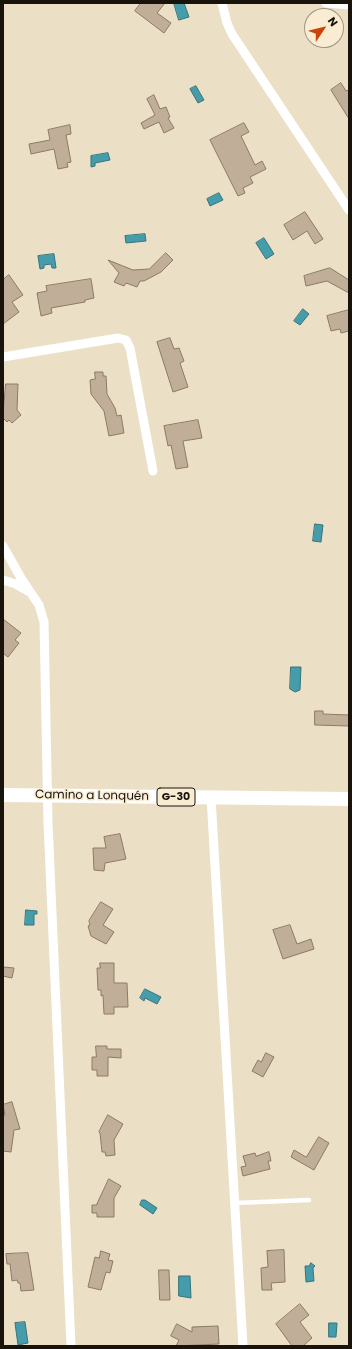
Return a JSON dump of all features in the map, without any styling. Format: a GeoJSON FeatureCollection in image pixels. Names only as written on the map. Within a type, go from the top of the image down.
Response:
{"type":"FeatureCollection","features":[{"type":"Feature","properties":{"kind":"main road","name":"Camino a Lonquén"},"geometry":{"type":"LineString","coordinates":[[3,795],[349,799]]}},
{"type":"Feature","properties":{"kind":"street"},"geometry":{"type":"LineString","coordinates":[[222,3],[226,23],[232,34],[349,210]]}},
{"type":"Feature","properties":{"kind":"street"},"geometry":{"type":"LineString","coordinates":[[326,3],[349,5]]}},
{"type":"Feature","properties":{"kind":"street"},"geometry":{"type":"LineString","coordinates":[[3,357],[118,338],[126,340],[130,348],[153,471]]}},
{"type":"Feature","properties":{"kind":"street"},"geometry":{"type":"LineString","coordinates":[[3,546],[39,604],[44,622],[47,795],[71,1346]]}},
{"type":"Feature","properties":{"kind":"street"},"geometry":{"type":"LineString","coordinates":[[3,580],[16,584],[31,593]]}},
{"type":"Feature","properties":{"kind":"street"},"geometry":{"type":"LineString","coordinates":[[211,797],[243,1346]]}},
{"type":"Feature","properties":{"kind":"lane"},"geometry":{"type":"LineString","coordinates":[[235,1203],[309,1200]]}},
{"type":"Feature","properties":{"kind":"water"},"geometry":{"type":"Polygon","coordinates":[[[174,3],[184,3],[189,17],[179,20],[174,3]]]}},
{"type":"Feature","properties":{"kind":"water"},"geometry":{"type":"Polygon","coordinates":[[[196,86],[204,100],[198,103],[190,89],[196,86]]]}},
{"type":"Feature","properties":{"kind":"water"},"geometry":{"type":"Polygon","coordinates":[[[108,153],[110,160],[95,163],[95,166],[91,167],[91,156],[108,153]]]}},
{"type":"Feature","properties":{"kind":"water"},"geometry":{"type":"Polygon","coordinates":[[[219,193],[223,200],[210,206],[207,199],[219,193]]]}},
{"type":"Feature","properties":{"kind":"water"},"geometry":{"type":"Polygon","coordinates":[[[145,234],[146,241],[126,243],[125,236],[145,234]]]}},
{"type":"Feature","properties":{"kind":"water"},"geometry":{"type":"Polygon","coordinates":[[[264,238],[274,254],[266,259],[256,243],[264,238]]]}},
{"type":"Feature","properties":{"kind":"water"},"geometry":{"type":"Polygon","coordinates":[[[54,254],[56,268],[52,268],[51,264],[44,265],[44,268],[40,269],[38,256],[54,254]]]}},
{"type":"Feature","properties":{"kind":"water"},"geometry":{"type":"Polygon","coordinates":[[[303,309],[309,314],[300,325],[294,321],[303,309]]]}},
{"type":"Feature","properties":{"kind":"water"},"geometry":{"type":"Polygon","coordinates":[[[315,524],[323,525],[321,542],[313,541],[315,524]]]}},
{"type":"Feature","properties":{"kind":"water"},"geometry":{"type":"Polygon","coordinates":[[[291,667],[301,667],[300,690],[295,692],[290,689],[291,667]]]}},
{"type":"Feature","properties":{"kind":"water"},"geometry":{"type":"Polygon","coordinates":[[[26,910],[37,911],[37,914],[34,914],[34,925],[25,925],[26,910]]]}},
{"type":"Feature","properties":{"kind":"water"},"geometry":{"type":"Polygon","coordinates":[[[145,989],[161,997],[157,1004],[145,998],[144,1001],[140,998],[145,989]]]}},
{"type":"Feature","properties":{"kind":"water"},"geometry":{"type":"Polygon","coordinates":[[[142,1200],[145,1200],[157,1208],[153,1214],[140,1205],[142,1200]]]}},
{"type":"Feature","properties":{"kind":"water"},"geometry":{"type":"Polygon","coordinates":[[[311,1263],[315,1266],[313,1268],[314,1281],[306,1282],[305,1266],[309,1266],[311,1263]]]}},
{"type":"Feature","properties":{"kind":"water"},"geometry":{"type":"Polygon","coordinates":[[[179,1276],[190,1276],[191,1298],[179,1296],[179,1276]]]}},
{"type":"Feature","properties":{"kind":"water"},"geometry":{"type":"Polygon","coordinates":[[[25,1322],[28,1343],[18,1345],[15,1323],[25,1322]]]}},
{"type":"Feature","properties":{"kind":"water"},"geometry":{"type":"Polygon","coordinates":[[[329,1323],[337,1323],[336,1337],[329,1337],[329,1323]]]}},
{"type":"Feature","properties":{"kind":"building"},"geometry":{"type":"Polygon","coordinates":[[[141,3],[165,3],[157,13],[171,23],[164,33],[135,11],[141,3]]]}},
{"type":"Feature","properties":{"kind":"building"},"geometry":{"type":"Polygon","coordinates":[[[341,83],[346,91],[349,90],[349,119],[331,90],[341,83]]]}},
{"type":"Feature","properties":{"kind":"building"},"geometry":{"type":"Polygon","coordinates":[[[154,95],[160,109],[166,107],[170,117],[168,118],[174,128],[164,133],[159,122],[144,129],[141,123],[155,115],[147,99],[154,95]]]}},
{"type":"Feature","properties":{"kind":"building"},"geometry":{"type":"Polygon","coordinates":[[[244,123],[249,132],[241,136],[255,165],[262,161],[266,169],[250,177],[253,183],[243,188],[245,193],[238,196],[210,140],[244,123]]]}},
{"type":"Feature","properties":{"kind":"building"},"geometry":{"type":"Polygon","coordinates":[[[70,125],[71,134],[66,135],[71,162],[67,163],[68,167],[58,169],[54,149],[31,154],[29,144],[50,140],[48,130],[70,125]]]}},
{"type":"Feature","properties":{"kind":"building"},"geometry":{"type":"Polygon","coordinates":[[[305,212],[323,239],[315,244],[307,231],[293,240],[284,225],[305,212]]]}},
{"type":"Feature","properties":{"kind":"building"},"geometry":{"type":"Polygon","coordinates":[[[166,253],[173,260],[161,272],[144,281],[140,281],[137,287],[126,283],[124,286],[114,282],[119,273],[108,260],[133,270],[149,269],[166,253]]]}},
{"type":"Feature","properties":{"kind":"building"},"geometry":{"type":"Polygon","coordinates":[[[330,268],[349,280],[349,293],[327,281],[306,286],[304,276],[330,268]]]}},
{"type":"Feature","properties":{"kind":"building"},"geometry":{"type":"Polygon","coordinates":[[[9,275],[23,295],[12,302],[19,312],[3,324],[3,280],[9,275]]]}},
{"type":"Feature","properties":{"kind":"building"},"geometry":{"type":"Polygon","coordinates":[[[91,279],[94,298],[85,300],[85,302],[51,308],[52,313],[41,316],[37,293],[47,291],[46,286],[91,279]]]}},
{"type":"Feature","properties":{"kind":"building"},"geometry":{"type":"Polygon","coordinates":[[[349,310],[349,331],[341,333],[340,329],[331,331],[327,316],[349,310]]]}},
{"type":"Feature","properties":{"kind":"building"},"geometry":{"type":"Polygon","coordinates":[[[170,338],[174,349],[179,348],[184,361],[180,363],[188,387],[173,392],[157,342],[170,338]]]}},
{"type":"Feature","properties":{"kind":"building"},"geometry":{"type":"Polygon","coordinates":[[[95,372],[103,372],[103,376],[106,376],[107,394],[115,408],[117,416],[121,415],[124,433],[109,436],[104,411],[91,394],[90,380],[95,379],[95,372]]]}},
{"type":"Feature","properties":{"kind":"building"},"geometry":{"type":"Polygon","coordinates":[[[6,384],[18,384],[17,410],[21,415],[12,423],[9,420],[7,422],[3,418],[6,384]]]}},
{"type":"Feature","properties":{"kind":"building"},"geometry":{"type":"Polygon","coordinates":[[[198,420],[202,438],[183,441],[188,467],[176,469],[171,445],[168,446],[164,426],[198,420]]]}},
{"type":"Feature","properties":{"kind":"building"},"geometry":{"type":"Polygon","coordinates":[[[3,619],[21,633],[15,640],[19,643],[8,657],[3,653],[3,619]]]}},
{"type":"Feature","properties":{"kind":"building"},"geometry":{"type":"Polygon","coordinates":[[[315,711],[323,711],[323,714],[349,715],[349,726],[315,725],[315,711]]]}},
{"type":"Feature","properties":{"kind":"building"},"geometry":{"type":"Polygon","coordinates":[[[120,834],[126,859],[105,863],[104,871],[94,870],[93,848],[106,848],[104,837],[120,834]]]}},
{"type":"Feature","properties":{"kind":"building"},"geometry":{"type":"Polygon","coordinates":[[[101,902],[113,909],[103,925],[114,932],[106,944],[91,936],[88,926],[90,925],[89,921],[101,902]]]}},
{"type":"Feature","properties":{"kind":"building"},"geometry":{"type":"Polygon","coordinates":[[[290,925],[297,944],[311,939],[314,949],[283,959],[273,930],[290,925]]]}},
{"type":"Feature","properties":{"kind":"building"},"geometry":{"type":"Polygon","coordinates":[[[100,963],[114,963],[114,983],[127,983],[128,1007],[114,1007],[114,1014],[104,1014],[103,995],[101,996],[101,990],[98,990],[97,968],[100,968],[100,963]]]}},
{"type":"Feature","properties":{"kind":"building"},"geometry":{"type":"Polygon","coordinates":[[[3,967],[14,968],[12,978],[3,976],[3,967]]]}},
{"type":"Feature","properties":{"kind":"building"},"geometry":{"type":"Polygon","coordinates":[[[96,1046],[107,1046],[107,1049],[121,1049],[121,1058],[108,1057],[108,1076],[97,1076],[97,1070],[92,1070],[92,1057],[96,1057],[96,1046]]]}},
{"type":"Feature","properties":{"kind":"building"},"geometry":{"type":"Polygon","coordinates":[[[266,1053],[274,1057],[263,1077],[252,1071],[258,1060],[261,1062],[266,1053]]]}},
{"type":"Feature","properties":{"kind":"building"},"geometry":{"type":"Polygon","coordinates":[[[12,1102],[20,1129],[14,1130],[11,1152],[3,1151],[3,1116],[5,1115],[3,1105],[12,1102]]]}},
{"type":"Feature","properties":{"kind":"building"},"geometry":{"type":"Polygon","coordinates":[[[108,1115],[123,1124],[114,1140],[115,1155],[106,1156],[105,1152],[102,1152],[99,1132],[108,1115]]]}},
{"type":"Feature","properties":{"kind":"building"},"geometry":{"type":"Polygon","coordinates":[[[319,1137],[329,1143],[314,1170],[291,1157],[294,1150],[306,1157],[319,1137]]]}},
{"type":"Feature","properties":{"kind":"building"},"geometry":{"type":"Polygon","coordinates":[[[269,1152],[271,1161],[268,1161],[270,1169],[243,1176],[241,1167],[246,1166],[243,1156],[255,1153],[256,1156],[269,1152]]]}},
{"type":"Feature","properties":{"kind":"building"},"geometry":{"type":"Polygon","coordinates":[[[109,1179],[121,1186],[114,1198],[114,1217],[97,1217],[97,1213],[92,1213],[92,1205],[96,1205],[109,1179]]]}},
{"type":"Feature","properties":{"kind":"building"},"geometry":{"type":"Polygon","coordinates":[[[284,1250],[285,1282],[271,1283],[272,1290],[262,1290],[261,1268],[268,1267],[267,1251],[284,1250]]]}},
{"type":"Feature","properties":{"kind":"building"},"geometry":{"type":"Polygon","coordinates":[[[101,1251],[110,1254],[108,1260],[113,1261],[110,1273],[106,1272],[101,1290],[88,1287],[95,1257],[99,1258],[101,1251]]]}},
{"type":"Feature","properties":{"kind":"building"},"geometry":{"type":"Polygon","coordinates":[[[28,1253],[34,1290],[21,1291],[20,1283],[18,1283],[17,1280],[12,1281],[10,1264],[7,1264],[6,1254],[28,1253]]]}},
{"type":"Feature","properties":{"kind":"building"},"geometry":{"type":"Polygon","coordinates":[[[159,1270],[169,1270],[170,1300],[160,1300],[159,1270]]]}},
{"type":"Feature","properties":{"kind":"building"},"geometry":{"type":"Polygon","coordinates":[[[300,1304],[309,1315],[300,1322],[312,1338],[303,1346],[292,1346],[276,1324],[300,1304]]]}},
{"type":"Feature","properties":{"kind":"building"},"geometry":{"type":"Polygon","coordinates":[[[177,1324],[192,1332],[192,1327],[218,1326],[219,1344],[176,1346],[179,1340],[171,1336],[177,1324]]]}}]}
